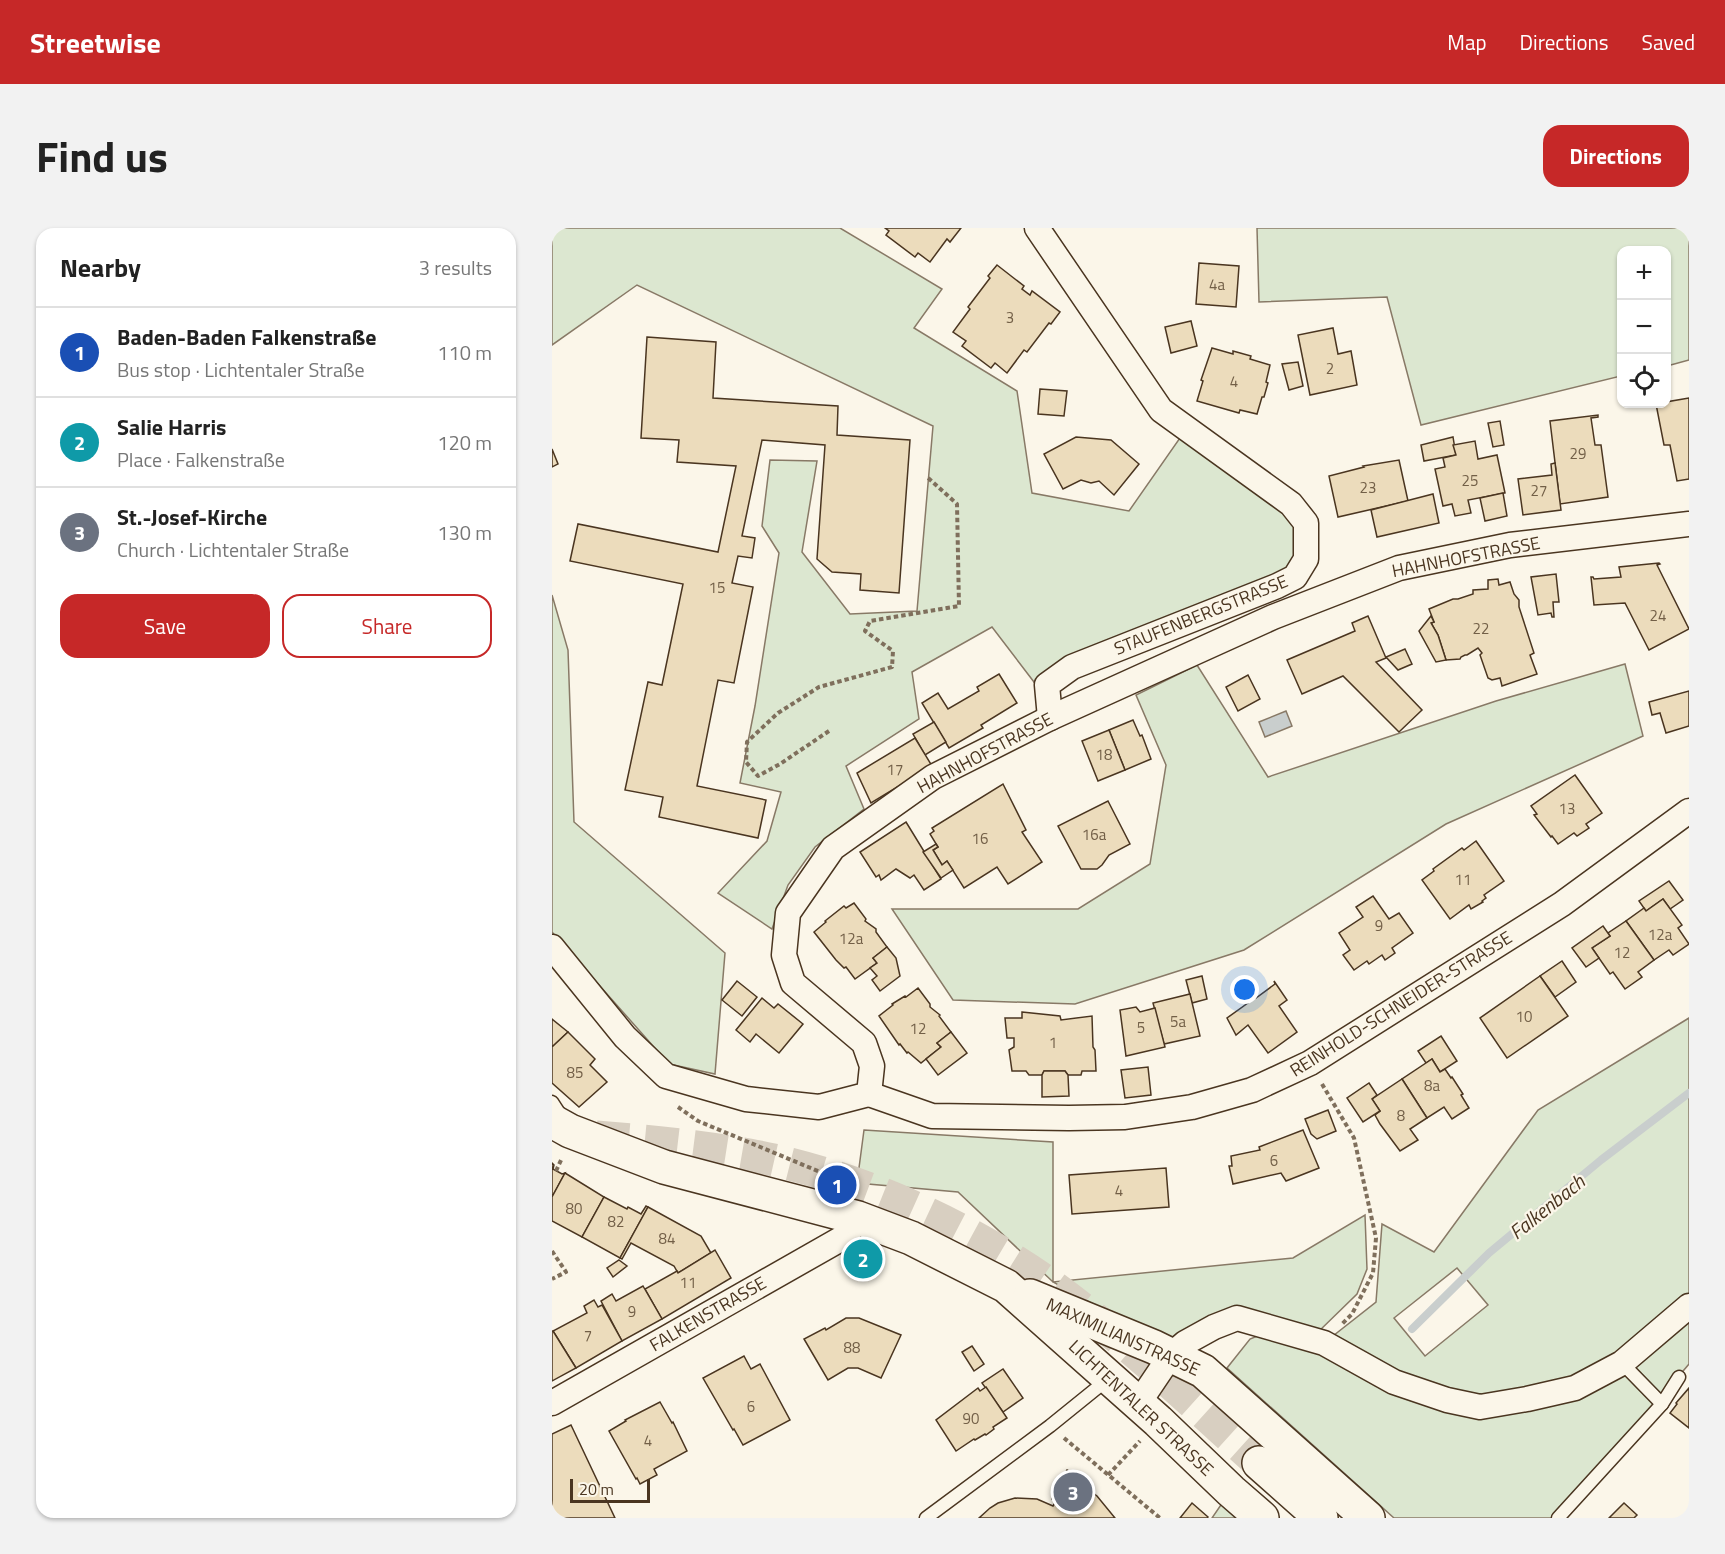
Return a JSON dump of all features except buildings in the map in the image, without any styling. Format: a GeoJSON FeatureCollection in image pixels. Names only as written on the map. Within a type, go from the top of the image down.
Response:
{"type":"FeatureCollection","features":[{"type":"Feature","properties":{"kind":"main road","name":"LICHTENTALER STRASSE"},"geometry":{"type":"LineString","coordinates":[[561,1126],[663,1167],[858,1218],[911,1238],[1006,1286],[1106,1374],[1262,1518]]}},
{"type":"Feature","properties":{"kind":"main road","name":"MAXIMILIANSTRASSE"},"geometry":{"type":"LineString","coordinates":[[1006,1286],[1171,1355],[1203,1371],[1368,1518]]}},
{"type":"Feature","properties":{"kind":"main road"},"geometry":{"type":"LineString","coordinates":[[1258,1463],[1321,1518]]}},
{"type":"Feature","properties":{"kind":"street","name":"STAUFENBERGSTRASSE"},"geometry":{"type":"LineString","coordinates":[[1037,228],[1161,410],[1291,504],[1306,523],[1306,559],[1295,577],[1072,668],[1047,685],[1050,718]]}},
{"type":"Feature","properties":{"kind":"street","name":"HAHNHOFSTRASSE"},"geometry":{"type":"LineString","coordinates":[[869,1094],[872,1066],[864,1044],[793,983],[784,955],[788,913],[833,848],[933,777],[1050,718],[1273,617],[1399,568],[1510,545],[1689,524]]}},
{"type":"Feature","properties":{"kind":"street","name":"REINHOLD-SCHNEIDER-STRASSE"},"geometry":{"type":"LineString","coordinates":[[869,1094],[932,1116],[1053,1118],[1125,1117],[1202,1105],[1252,1090],[1310,1064],[1562,904],[1689,811]]}},
{"type":"Feature","properties":{"kind":"street"},"geometry":{"type":"LineString","coordinates":[[552,947],[625,1037],[666,1076],[746,1099],[819,1107],[869,1094]]}},
{"type":"Feature","properties":{"kind":"street","name":"FALKENSTRASSE"},"geometry":{"type":"LineString","coordinates":[[552,1403],[846,1236],[858,1218]]}},
{"type":"Feature","properties":{"kind":"street"},"geometry":{"type":"LineString","coordinates":[[1148,1413],[1171,1355],[1185,1343],[1214,1327],[1237,1318],[1324,1343],[1394,1382],[1447,1400],[1480,1407],[1575,1388],[1622,1363],[1689,1306]]}},
{"type":"Feature","properties":{"kind":"lane"},"geometry":{"type":"LineString","coordinates":[[552,1102],[561,1126]]}},
{"type":"Feature","properties":{"kind":"lane"},"geometry":{"type":"LineString","coordinates":[[1622,1363],[1662,1404]]}},
{"type":"Feature","properties":{"kind":"lane"},"geometry":{"type":"LineString","coordinates":[[926,1518],[1050,1426],[1096,1388],[1106,1374]]}},
{"type":"Feature","properties":{"kind":"lane"},"geometry":{"type":"LineString","coordinates":[[1558,1518],[1662,1404],[1679,1377]]}},
{"type":"Feature","properties":{"kind":"path"},"geometry":{"type":"LineString","coordinates":[[829,731],[758,776],[746,762],[747,742],[778,713],[819,687],[892,667],[893,651],[866,631],[870,621],[959,606],[957,504],[927,477]]}},
{"type":"Feature","properties":{"kind":"path"},"geometry":{"type":"LineString","coordinates":[[1310,1064],[1354,1138],[1376,1238],[1373,1273],[1353,1314],[1324,1343]]}},
{"type":"Feature","properties":{"kind":"path"},"geometry":{"type":"LineString","coordinates":[[552,1251],[566,1272],[552,1279]]}},
{"type":"Feature","properties":{"kind":"path"},"geometry":{"type":"LineString","coordinates":[[1108,1474],[1148,1413]]}},
{"type":"Feature","properties":{"kind":"path"},"geometry":{"type":"LineString","coordinates":[[1050,1426],[1160,1518]]}},
{"type":"Feature","properties":{"kind":"green space"},"geometry":{"type":"Polygon","coordinates":[[[552,228],[840,228],[942,289],[914,328],[1017,391],[1032,493],[1129,511],[1182,435],[1306,523],[1295,577],[1034,682],[992,627],[912,672],[919,719],[846,766],[864,809],[815,847],[788,885],[772,929],[718,893],[767,841],[781,792],[740,783],[755,706],[779,553],[762,526],[770,460],[817,461],[802,552],[850,614],[917,611],[933,426],[637,285],[552,345],[552,228]]]}},
{"type":"Feature","properties":{"kind":"green space"},"geometry":{"type":"Polygon","coordinates":[[[1257,228],[1689,228],[1689,360],[1671,365],[1671,246],[1617,246],[1617,377],[1421,425],[1387,297],[1259,302],[1257,228]]]}},
{"type":"Feature","properties":{"kind":"green space"},"geometry":{"type":"Polygon","coordinates":[[[552,595],[568,650],[574,822],[725,953],[715,1074],[669,1064],[552,932],[552,595]]]}},
{"type":"Feature","properties":{"kind":"green space"},"geometry":{"type":"Polygon","coordinates":[[[1625,664],[1643,736],[1446,824],[1244,950],[1075,1004],[953,1000],[892,909],[1078,909],[1150,864],[1166,765],[1136,695],[1197,665],[1268,777],[1496,701],[1625,664]]]}},
{"type":"Feature","properties":{"kind":"green space"},"geometry":{"type":"Polygon","coordinates":[[[1689,1018],[1689,1364],[1558,1518],[1394,1518],[1227,1368],[1250,1339],[1274,1329],[1324,1343],[1376,1302],[1382,1224],[1434,1252],[1538,1110],[1689,1018]],[[1457,1268],[1394,1318],[1425,1356],[1488,1305],[1457,1268]]]}},
{"type":"Feature","properties":{"kind":"green space"},"geometry":{"type":"Polygon","coordinates":[[[864,1130],[1053,1142],[1053,1282],[958,1192],[857,1183],[864,1130]]]}},
{"type":"Feature","properties":{"kind":"green space"},"geometry":{"type":"Polygon","coordinates":[[[1365,1215],[1367,1269],[1357,1294],[1315,1335],[1227,1309],[1170,1347],[1053,1282],[1293,1258],[1365,1215]]]}},
{"type":"Feature","properties":{"kind":"green space"},"geometry":{"type":"Polygon","coordinates":[[[1225,1499],[1243,1518],[1212,1518],[1225,1499]]]}},
{"type":"Feature","properties":{"kind":"shaded area"},"geometry":{"type":"Polygon","coordinates":[[[1286,711],[1292,726],[1265,737],[1259,722],[1286,711]]]}},
{"type":"Feature","properties":{"kind":"waterway","name":"Falkenbach"},"geometry":{"type":"LineString","coordinates":[[1412,1329],[1489,1253],[1601,1160],[1689,1093]]}},
{"type":"Feature","properties":{"kind":"tunnel"},"geometry":{"type":"LineString","coordinates":[[596,1137],[711,1149],[788,1163],[866,1188],[943,1221],[1014,1261],[1076,1304],[1156,1370],[1259,1463]]}},
{"type":"Feature","properties":{"kind":"place","name":"Baden-Baden Falkenstraße"},"geometry":{"type":"Point","coordinates":[837,1185]}},
{"type":"Feature","properties":{"kind":"place","name":"Salie Harris"},"geometry":{"type":"Point","coordinates":[863,1259]}},
{"type":"Feature","properties":{"kind":"place","name":"St.-Josef-Kirche"},"geometry":{"type":"Point","coordinates":[1073,1492]}}]}
